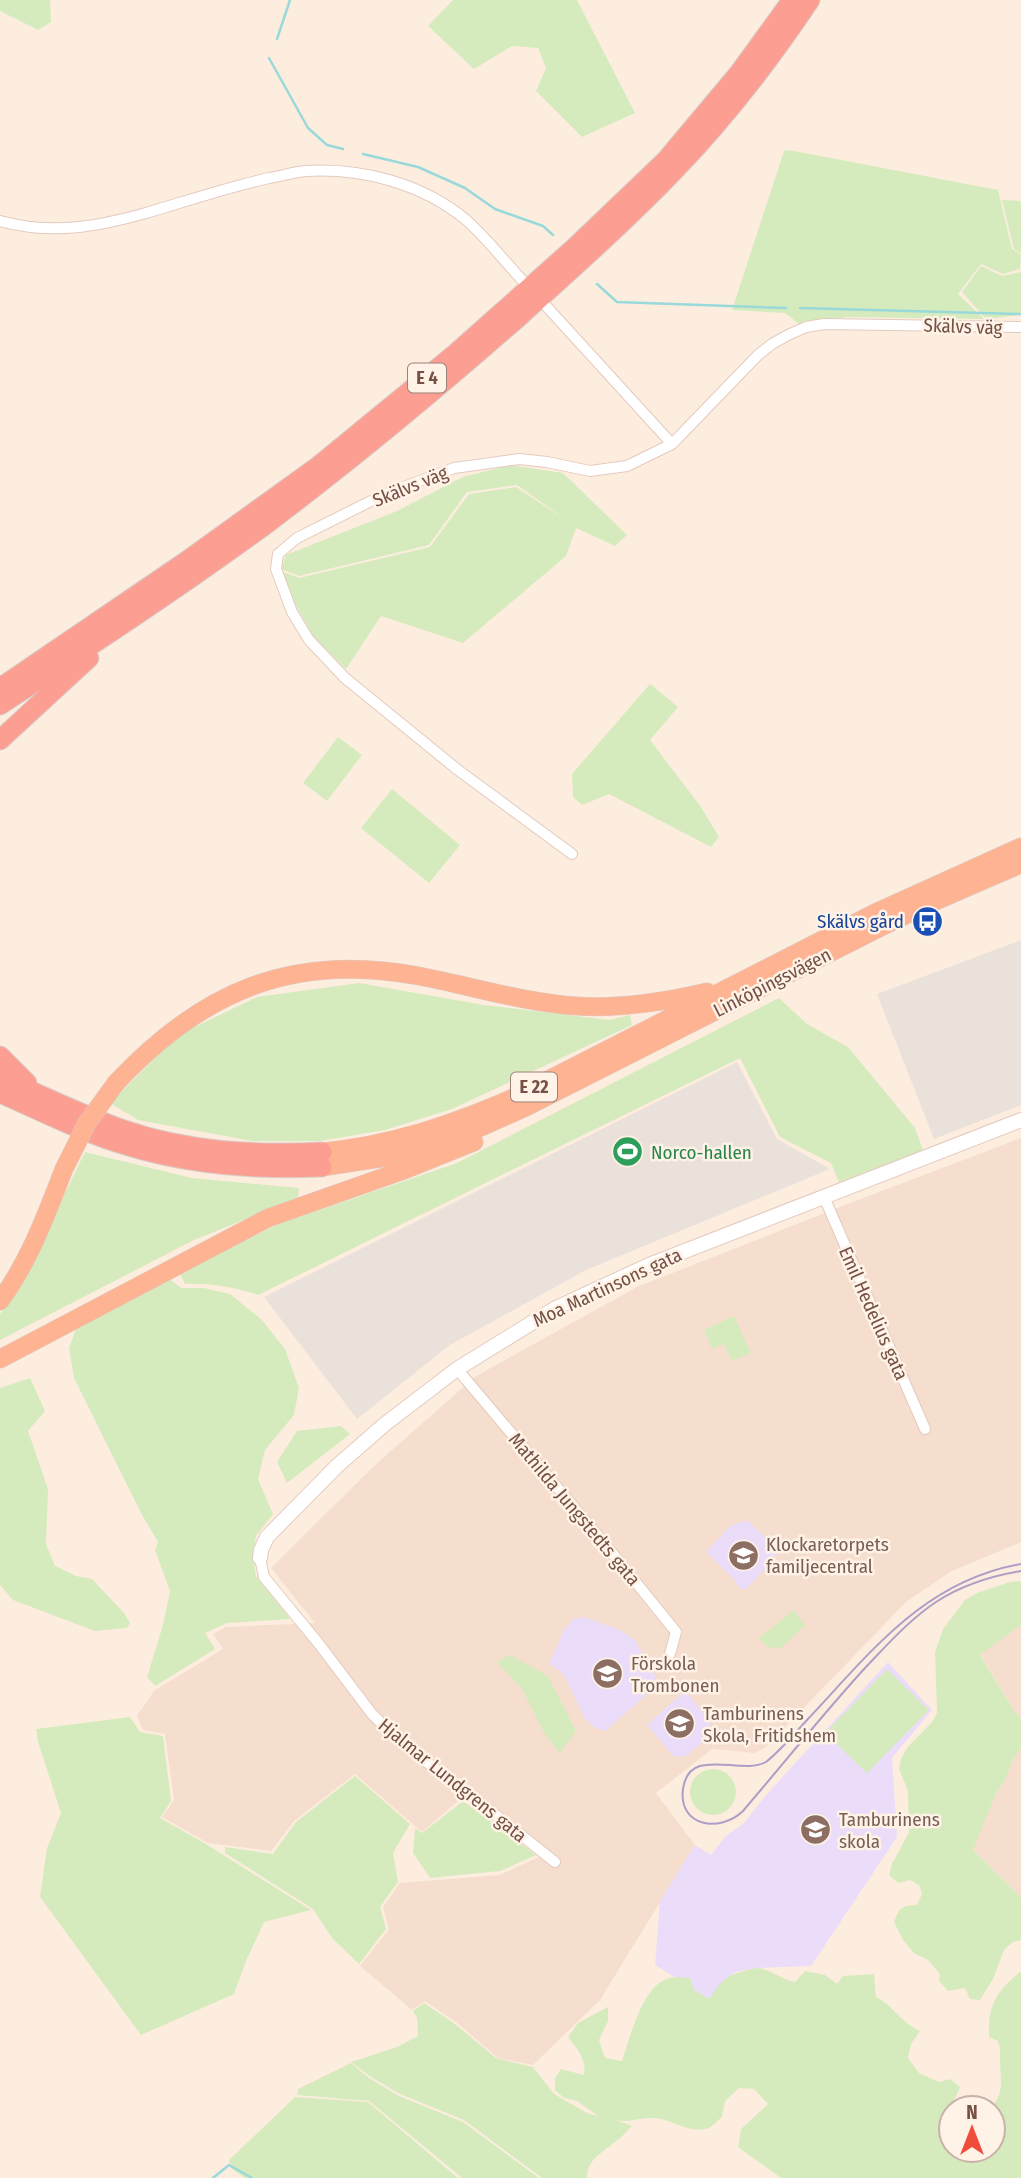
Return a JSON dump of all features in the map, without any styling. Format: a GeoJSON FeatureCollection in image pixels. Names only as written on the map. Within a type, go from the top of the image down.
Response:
{"type":"FeatureCollection","features":[{"type":"Feature","properties":{"kind":"highway","name":"E 4"},"geometry":{"type":"LineString","coordinates":[[0,688],[188,560],[317,467],[456,353],[574,248],[666,160],[738,74],[792,0]]}},
{"type":"Feature","properties":{"kind":"highway","name":"E 4"},"geometry":{"type":"LineString","coordinates":[[0,705],[141,612],[264,525],[456,372],[585,258],[676,169],[751,82],[810,0]]}},
{"type":"Feature","properties":{"kind":"highway"},"geometry":{"type":"LineString","coordinates":[[0,740],[141,612]]}},
{"type":"Feature","properties":{"kind":"highway","name":"Linköpingsvägen"},"geometry":{"type":"LineString","coordinates":[[734,986],[897,903],[1021,847]]}},
{"type":"Feature","properties":{"kind":"highway","name":"Linköpingsvägen"},"geometry":{"type":"LineString","coordinates":[[526,1107],[931,902],[1021,864]]}},
{"type":"Feature","properties":{"kind":"highway"},"geometry":{"type":"LineString","coordinates":[[0,1301],[31,1252],[64,1169],[87,1124],[116,1083],[142,1055],[192,1015],[218,1000],[244,989],[298,973],[358,969],[389,971],[531,1000],[579,1006],[662,1002],[734,986]]}},
{"type":"Feature","properties":{"kind":"highway","name":"E 22"},"geometry":{"type":"LineString","coordinates":[[41,1095],[125,1130],[168,1142],[212,1150],[322,1160],[465,1119],[511,1099],[734,986]]}},
{"type":"Feature","properties":{"kind":"highway"},"geometry":{"type":"LineString","coordinates":[[0,1056],[41,1095]]}},
{"type":"Feature","properties":{"kind":"highway"},"geometry":{"type":"LineString","coordinates":[[0,1077],[41,1095]]}},
{"type":"Feature","properties":{"kind":"highway","name":"E 22"},"geometry":{"type":"LineString","coordinates":[[0,1093],[122,1144],[211,1164],[259,1168],[322,1160],[394,1156],[470,1132],[526,1107]]}},
{"type":"Feature","properties":{"kind":"highway"},"geometry":{"type":"LineString","coordinates":[[0,1359],[268,1218],[440,1157],[490,1133],[526,1107]]}},
{"type":"Feature","properties":{"kind":"street"},"geometry":{"type":"LineString","coordinates":[[0,221],[35,228],[71,229],[101,225],[251,182],[303,171],[350,171],[390,180],[425,194],[445,206],[465,219],[523,281]]}},
{"type":"Feature","properties":{"kind":"street"},"geometry":{"type":"LineString","coordinates":[[547,307],[672,444]]}},
{"type":"Feature","properties":{"kind":"street","name":"Skälvs väg"},"geometry":{"type":"LineString","coordinates":[[572,854],[458,771],[345,678],[309,640],[292,612],[276,569],[278,554],[297,538],[383,495],[454,468],[519,460],[547,462],[590,471],[627,467],[672,444],[758,355],[772,344],[806,327],[848,323],[1021,327]]}},
{"type":"Feature","properties":{"kind":"street","name":"Moa Martinsons gata"},"geometry":{"type":"LineString","coordinates":[[260,1558],[267,1537],[337,1466],[385,1424],[457,1369],[556,1308],[620,1277],[1021,1120]]}},
{"type":"Feature","properties":{"kind":"street","name":"Emil Hedelius gata"},"geometry":{"type":"LineString","coordinates":[[824,1196],[925,1429]]}},
{"type":"Feature","properties":{"kind":"street","name":"Mathilda Jungstedts gata"},"geometry":{"type":"LineString","coordinates":[[457,1369],[676,1632],[670,1654]]}},
{"type":"Feature","properties":{"kind":"street","name":"Hjalmar Lundgrens gata"},"geometry":{"type":"LineString","coordinates":[[260,1558],[264,1577],[372,1714],[400,1742],[555,1862]]}},
{"type":"Feature","properties":{"kind":"shaded area"},"geometry":{"type":"Polygon","coordinates":[[[1021,940],[1021,1105],[934,1139],[877,994],[1021,940]]]}},
{"type":"Feature","properties":{"kind":"shaded area"},"geometry":{"type":"Polygon","coordinates":[[[737,1062],[777,1139],[830,1169],[586,1270],[450,1345],[357,1419],[264,1297],[737,1062]]]}},
{"type":"Feature","properties":{"kind":"shaded area"},"geometry":{"type":"Polygon","coordinates":[[[1021,1138],[1021,1542],[950,1572],[906,1602],[767,1746],[755,1753],[712,1749],[656,1793],[695,1845],[600,2000],[533,2065],[498,2058],[456,2022],[425,2001],[412,2010],[360,1966],[389,1929],[383,1907],[400,1883],[500,1875],[541,1856],[464,1796],[422,1832],[355,1774],[294,1821],[271,1851],[208,1843],[162,1817],[174,1800],[165,1734],[143,1730],[137,1716],[154,1691],[223,1649],[213,1634],[226,1627],[315,1623],[271,1568],[375,1465],[476,1376],[637,1287],[1021,1138]]]}},
{"type":"Feature","properties":{"kind":"shaded area","name":"Klockaretorpets familjecentral"},"geometry":{"type":"Polygon","coordinates":[[[747,1520],[778,1551],[770,1564],[746,1589],[742,1589],[706,1552],[730,1526],[747,1520]]]}},
{"type":"Feature","properties":{"kind":"shaded area","name":"Förskola Trombonen"},"geometry":{"type":"Polygon","coordinates":[[[584,1617],[620,1630],[635,1640],[656,1677],[656,1686],[605,1731],[595,1728],[584,1717],[567,1680],[549,1664],[564,1630],[573,1619],[584,1617]]]}},
{"type":"Feature","properties":{"kind":"shaded area"},"geometry":{"type":"Polygon","coordinates":[[[1021,1625],[1021,1897],[973,1850],[1013,1709],[980,1654],[1021,1625]]]}},
{"type":"Feature","properties":{"kind":"shaded area","name":"Tamburinens skola"},"geometry":{"type":"Polygon","coordinates":[[[888,1662],[932,1710],[892,1758],[897,1837],[811,1966],[756,1968],[735,1972],[709,1999],[694,1990],[690,1978],[676,1978],[655,1965],[660,1901],[695,1845],[711,1855],[725,1837],[744,1823],[766,1795],[888,1662]]]}},
{"type":"Feature","properties":{"kind":"shaded area","name":"Tamburinens Skola, Fritidshem"},"geometry":{"type":"Polygon","coordinates":[[[685,1691],[711,1722],[706,1739],[686,1756],[677,1757],[672,1755],[647,1725],[685,1691]]]}},
{"type":"Feature","properties":{"kind":"green space"},"geometry":{"type":"Polygon","coordinates":[[[0,0],[50,0],[51,22],[38,30],[0,11],[0,0]]]}},
{"type":"Feature","properties":{"kind":"green space"},"geometry":{"type":"Polygon","coordinates":[[[453,0],[577,0],[635,113],[582,137],[536,91],[546,68],[538,48],[512,46],[474,69],[428,26],[453,0]]]}},
{"type":"Feature","properties":{"kind":"green space"},"geometry":{"type":"Polygon","coordinates":[[[784,151],[998,190],[1012,249],[1021,254],[1020,269],[1003,274],[981,264],[958,294],[984,319],[847,317],[799,324],[785,313],[732,310],[784,151]]]}},
{"type":"Feature","properties":{"kind":"green space"},"geometry":{"type":"Polygon","coordinates":[[[1002,200],[1021,201],[1021,253],[1014,249],[1002,200]]]}},
{"type":"Feature","properties":{"kind":"green space"},"geometry":{"type":"Polygon","coordinates":[[[981,266],[1002,276],[1021,272],[1021,315],[986,319],[962,292],[981,266]]]}},
{"type":"Feature","properties":{"kind":"green space"},"geometry":{"type":"Polygon","coordinates":[[[510,465],[563,473],[627,535],[615,546],[576,528],[566,556],[463,643],[381,616],[346,669],[313,636],[281,571],[299,578],[430,547],[469,494],[516,487],[566,520],[517,485],[467,492],[429,545],[299,576],[281,569],[286,555],[397,511],[463,477],[510,465]]]}},
{"type":"Feature","properties":{"kind":"green space"},"geometry":{"type":"Polygon","coordinates":[[[650,684],[678,707],[650,740],[701,807],[719,837],[711,847],[609,794],[582,805],[573,797],[572,774],[650,684]]]}},
{"type":"Feature","properties":{"kind":"green space"},"geometry":{"type":"Polygon","coordinates":[[[338,737],[362,755],[327,801],[303,783],[338,737]]]}},
{"type":"Feature","properties":{"kind":"green space"},"geometry":{"type":"Polygon","coordinates":[[[392,789],[460,845],[429,883],[361,828],[392,789]]]}},
{"type":"Feature","properties":{"kind":"green space"},"geometry":{"type":"Polygon","coordinates":[[[359,983],[484,1005],[610,1020],[630,1015],[632,1025],[452,1109],[385,1130],[320,1141],[252,1141],[138,1120],[110,1103],[178,1035],[257,997],[359,983]]]}},
{"type":"Feature","properties":{"kind":"green space"},"geometry":{"type":"Polygon","coordinates":[[[779,998],[807,1024],[848,1047],[915,1128],[923,1150],[839,1182],[831,1163],[780,1137],[740,1058],[258,1295],[222,1286],[185,1284],[179,1272],[279,1224],[457,1163],[779,998]]]}},
{"type":"Feature","properties":{"kind":"green space"},"geometry":{"type":"Polygon","coordinates":[[[85,1152],[192,1178],[299,1188],[298,1198],[194,1240],[0,1340],[0,1314],[17,1291],[85,1152]]]}},
{"type":"Feature","properties":{"kind":"green space"},"geometry":{"type":"Polygon","coordinates":[[[166,1276],[181,1288],[204,1288],[230,1294],[261,1319],[285,1349],[299,1388],[294,1415],[265,1450],[258,1479],[273,1514],[256,1536],[253,1555],[256,1576],[290,1619],[227,1623],[205,1633],[215,1649],[155,1686],[147,1677],[170,1591],[155,1550],[158,1542],[74,1378],[69,1348],[76,1329],[166,1276]]]}},
{"type":"Feature","properties":{"kind":"green space"},"geometry":{"type":"Polygon","coordinates":[[[734,1316],[751,1353],[732,1361],[724,1344],[712,1349],[704,1330],[734,1316]]]}},
{"type":"Feature","properties":{"kind":"green space"},"geometry":{"type":"Polygon","coordinates":[[[30,1378],[45,1411],[28,1431],[48,1489],[46,1544],[55,1566],[76,1576],[92,1579],[124,1613],[130,1623],[127,1628],[95,1631],[13,1600],[0,1585],[0,1388],[30,1378]]]}},
{"type":"Feature","properties":{"kind":"green space"},"geometry":{"type":"Polygon","coordinates":[[[341,1426],[350,1434],[287,1483],[277,1462],[297,1431],[341,1426]]]}},
{"type":"Feature","properties":{"kind":"green space"},"geometry":{"type":"Polygon","coordinates":[[[1021,1581],[1021,1625],[980,1655],[1021,1718],[1021,1748],[996,1793],[973,1850],[1021,1897],[1021,1940],[1013,1942],[1004,1950],[993,1979],[980,2000],[970,1999],[965,1988],[948,1991],[939,1981],[940,1974],[928,1960],[914,1953],[903,1940],[894,1922],[904,1907],[917,1905],[922,1894],[919,1885],[910,1880],[898,1883],[889,1875],[909,1832],[908,1791],[899,1769],[907,1748],[937,1713],[935,1652],[943,1629],[965,1600],[977,1593],[1021,1581]]]}},
{"type":"Feature","properties":{"kind":"green space"},"geometry":{"type":"Polygon","coordinates":[[[794,1610],[805,1625],[781,1648],[767,1647],[759,1638],[794,1610]]]}},
{"type":"Feature","properties":{"kind":"green space"},"geometry":{"type":"Polygon","coordinates":[[[510,1655],[548,1676],[576,1731],[560,1753],[544,1733],[522,1689],[497,1662],[510,1655]]]}},
{"type":"Feature","properties":{"kind":"green space"},"geometry":{"type":"Polygon","coordinates":[[[887,1669],[929,1710],[867,1773],[825,1733],[887,1669]]]}},
{"type":"Feature","properties":{"kind":"green space"},"geometry":{"type":"Polygon","coordinates":[[[130,1717],[140,1732],[163,1736],[171,1801],[160,1818],[311,1910],[264,1922],[234,1994],[141,2035],[40,1897],[47,1848],[61,1813],[36,1729],[130,1717]]]}},
{"type":"Feature","properties":{"kind":"green space"},"geometry":{"type":"Polygon","coordinates":[[[713,1769],[729,1776],[736,1792],[729,1808],[713,1815],[697,1808],[690,1792],[697,1776],[713,1769]]]}},
{"type":"Feature","properties":{"kind":"green space"},"geometry":{"type":"Polygon","coordinates":[[[355,1776],[410,1824],[393,1853],[398,1882],[380,1907],[386,1929],[359,1964],[332,1938],[313,1909],[225,1853],[225,1847],[273,1854],[296,1822],[355,1776]]]}},
{"type":"Feature","properties":{"kind":"green space"},"geometry":{"type":"Polygon","coordinates":[[[463,1801],[536,1855],[500,1871],[430,1878],[413,1853],[415,1828],[422,1833],[463,1801]]]}},
{"type":"Feature","properties":{"kind":"green space"},"geometry":{"type":"Polygon","coordinates":[[[756,1968],[795,1982],[805,1971],[825,1975],[837,1984],[843,1976],[874,1974],[876,1997],[920,2031],[911,2044],[908,2058],[919,2073],[939,2082],[950,2079],[960,2087],[957,2094],[937,2094],[937,2164],[1007,2164],[1007,2094],[999,2094],[1000,2052],[998,2041],[989,2037],[990,2016],[995,1999],[1021,1971],[1021,2178],[781,2178],[738,2147],[741,2129],[768,2104],[754,2089],[739,2088],[725,2101],[722,2117],[709,2128],[695,2130],[654,2118],[616,2120],[632,2126],[592,2161],[587,2178],[542,2178],[464,2120],[400,2094],[351,2062],[397,2047],[418,2036],[417,2018],[413,2011],[424,2003],[455,2024],[496,2058],[533,2067],[554,2094],[587,2113],[598,2116],[577,2101],[564,2098],[555,2090],[555,2078],[561,2069],[584,2075],[583,2059],[568,2037],[578,2023],[608,2007],[608,2021],[599,2040],[605,2058],[622,2061],[638,2014],[658,1984],[670,1978],[690,1978],[694,1990],[709,1999],[719,1985],[739,1972],[756,1968]]]}},
{"type":"Feature","properties":{"kind":"green space"},"geometry":{"type":"Polygon","coordinates":[[[351,2063],[369,2078],[399,2096],[463,2122],[539,2178],[462,2178],[369,2101],[297,2095],[298,2089],[351,2063]]]}},
{"type":"Feature","properties":{"kind":"green space"},"geometry":{"type":"Polygon","coordinates":[[[295,2097],[368,2102],[458,2178],[245,2178],[232,2169],[229,2160],[295,2097]]]}},
{"type":"Feature","properties":{"kind":"waterway"},"geometry":{"type":"LineString","coordinates":[[277,39],[290,0]]}},
{"type":"Feature","properties":{"kind":"waterway"},"geometry":{"type":"LineString","coordinates":[[269,58],[308,128],[327,145],[343,149]]}},
{"type":"Feature","properties":{"kind":"waterway"},"geometry":{"type":"LineString","coordinates":[[363,154],[418,167],[465,188],[495,209],[543,226],[553,235]]}},
{"type":"Feature","properties":{"kind":"waterway"},"geometry":{"type":"LineString","coordinates":[[597,284],[617,302],[786,308]]}},
{"type":"Feature","properties":{"kind":"waterway"},"geometry":{"type":"LineString","coordinates":[[800,308],[1021,314]]}},
{"type":"Feature","properties":{"kind":"waterway"},"geometry":{"type":"LineString","coordinates":[[213,2178],[229,2165],[252,2178]]}},
{"type":"Feature","properties":{"kind":"tram line"},"geometry":{"type":"LineString","coordinates":[[1021,1564],[987,1573],[956,1586],[902,1623],[877,1645],[766,1762],[756,1765],[717,1764],[695,1768],[687,1776],[683,1789],[683,1802],[687,1812],[702,1822],[713,1824],[734,1818],[743,1811],[865,1668],[917,1617],[936,1602],[966,1586],[1021,1571]]}},
{"type":"Feature","properties":{"kind":"place","name":"Skälvs gård"},"geometry":{"type":"Point","coordinates":[927,921]}},
{"type":"Feature","properties":{"kind":"place","name":"Norco-hallen"},"geometry":{"type":"Point","coordinates":[628,1152]}},
{"type":"Feature","properties":{"kind":"place","name":"Klockaretorpets familjecentral"},"geometry":{"type":"Point","coordinates":[743,1555]}},
{"type":"Feature","properties":{"kind":"place","name":"Förskola Trombonen"},"geometry":{"type":"Point","coordinates":[608,1674]}},
{"type":"Feature","properties":{"kind":"place","name":"Tamburinens Skola, Fritidshem"},"geometry":{"type":"Point","coordinates":[680,1724]}},
{"type":"Feature","properties":{"kind":"place","name":"Tamburinens skola"},"geometry":{"type":"Point","coordinates":[816,1830]}}]}
